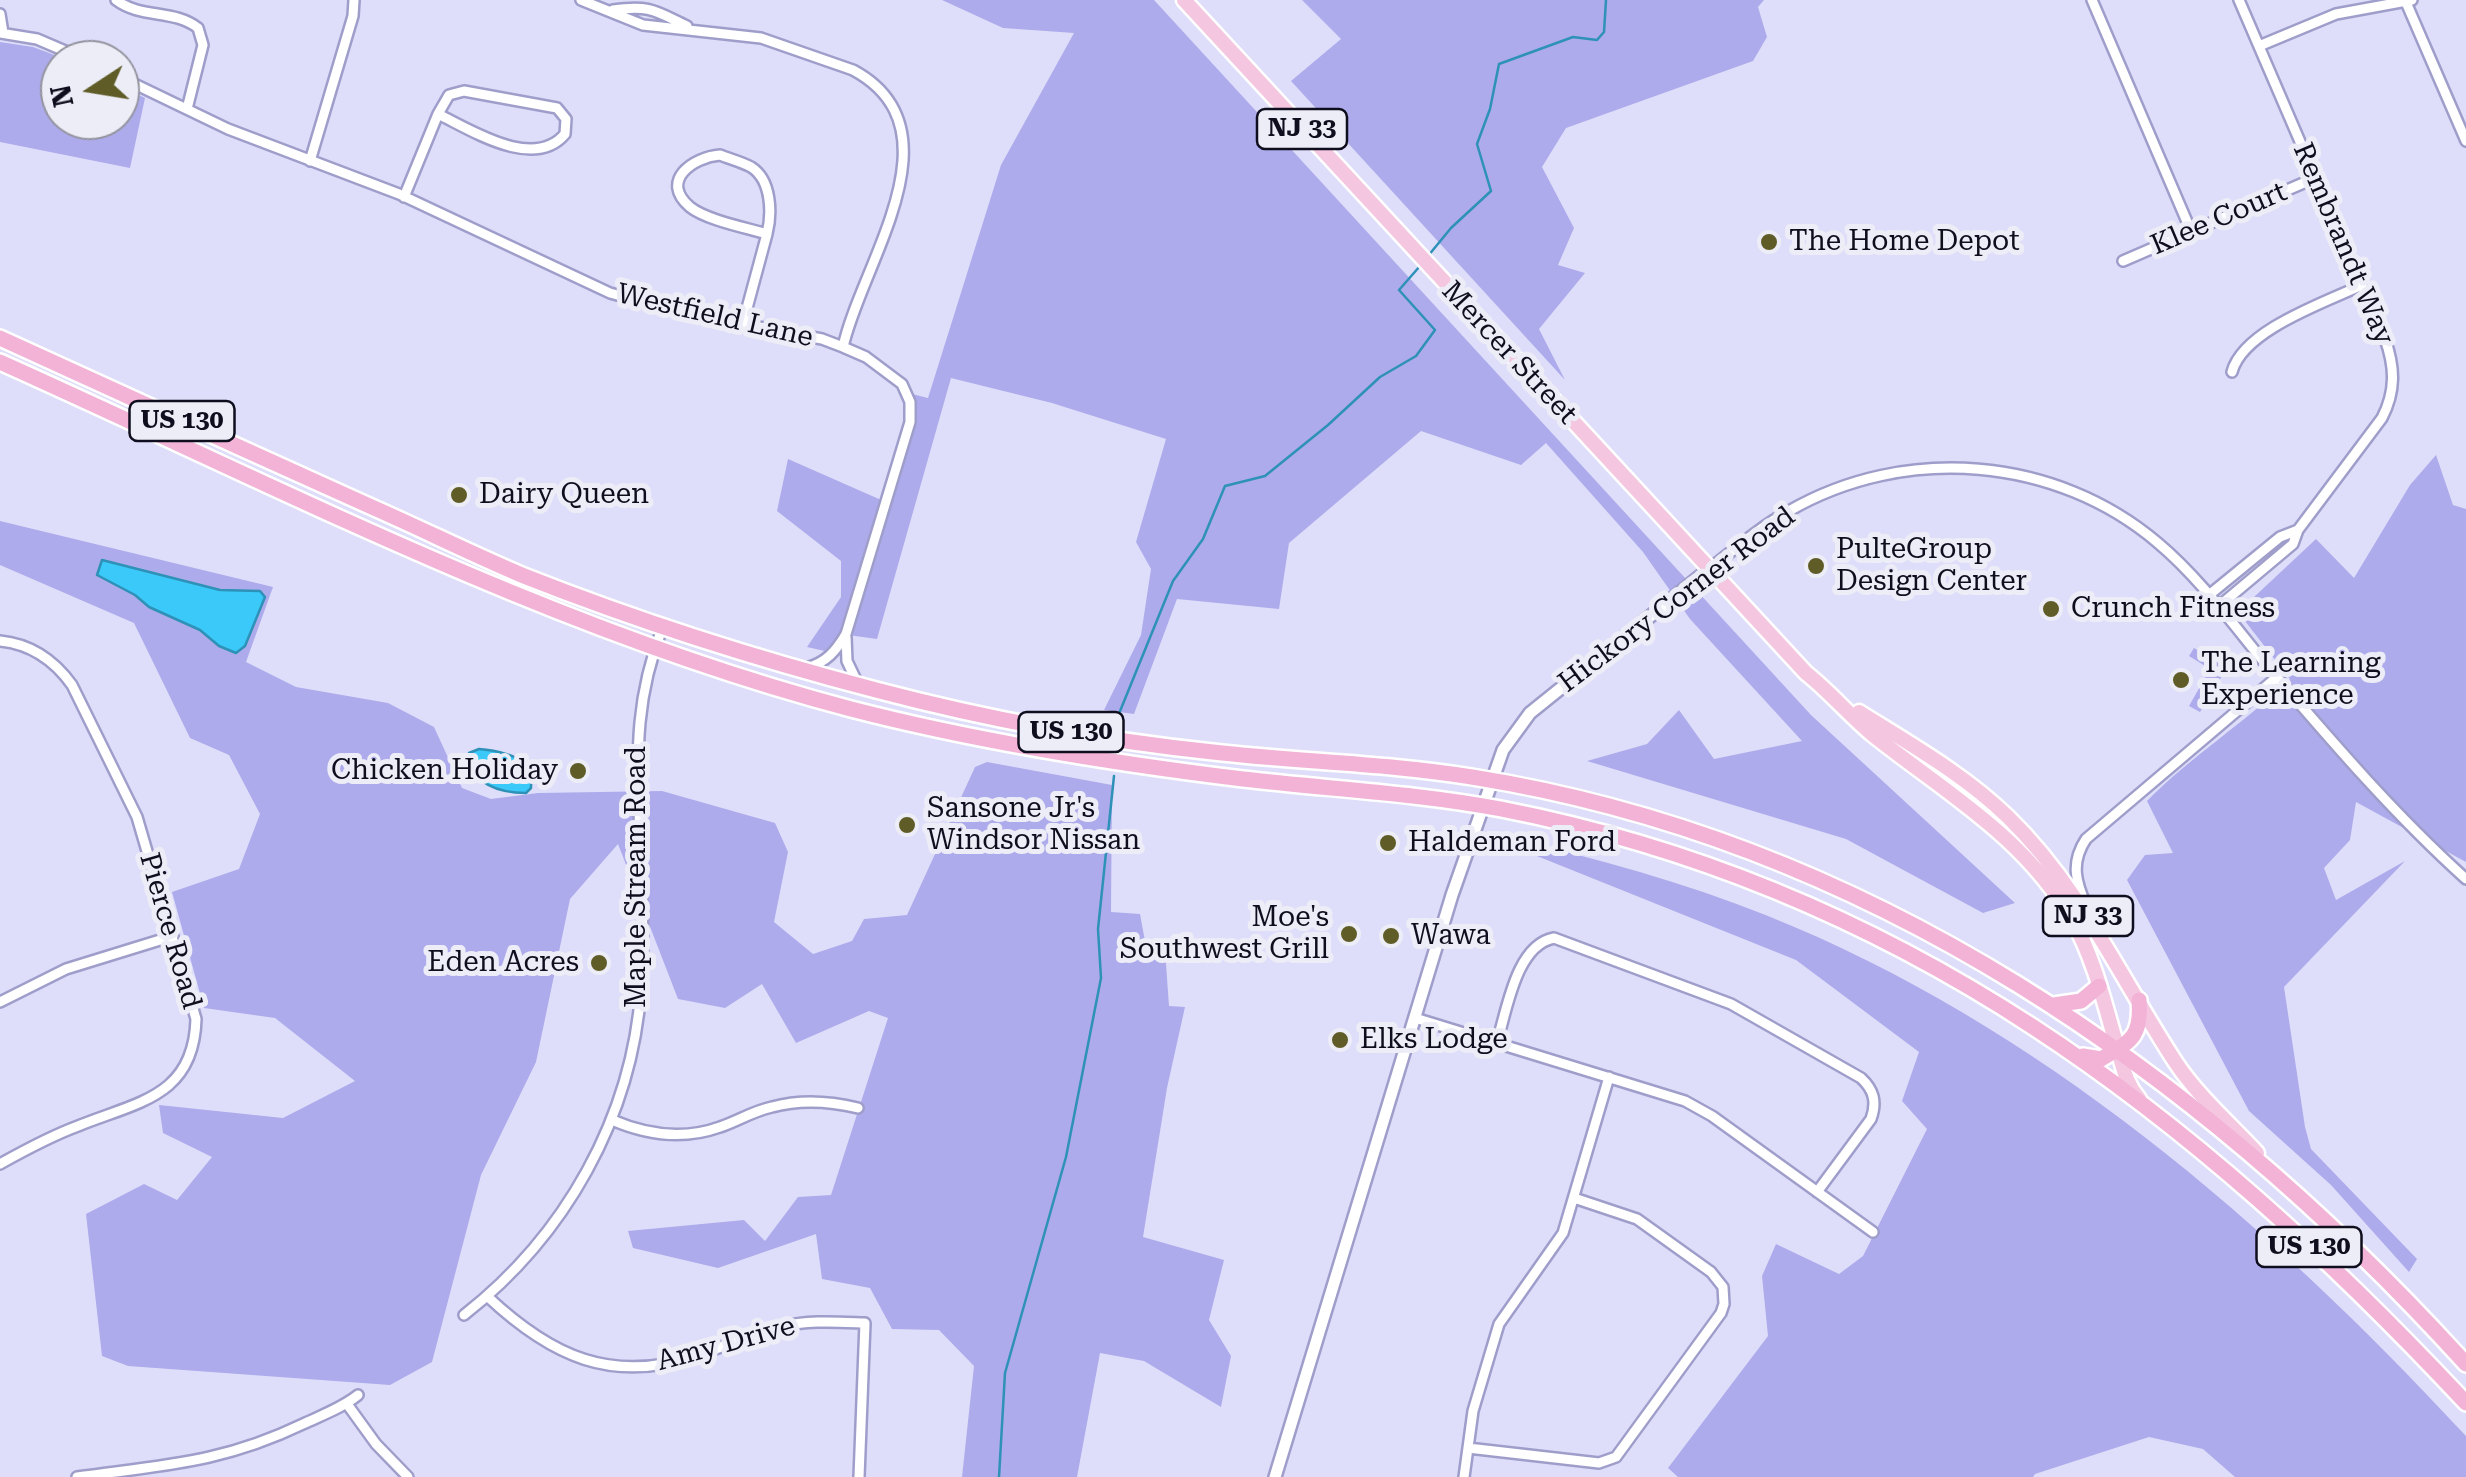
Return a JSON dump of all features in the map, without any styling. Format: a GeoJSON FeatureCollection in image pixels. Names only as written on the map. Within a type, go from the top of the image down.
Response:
{"type":"FeatureCollection","features":[{"type":"Feature","properties":{"kind":"highway","name":"US 130"},"geometry":{"type":"LineString","coordinates":[[0,338],[514,572],[663,626],[802,669],[979,715],[1081,734],[1212,752],[1422,770],[1490,780],[1655,818],[1799,869],[1922,927],[2052,1004],[2118,1049],[2285,1183],[2402,1295],[2466,1364]]}},
{"type":"Feature","properties":{"kind":"highway","name":"US 130"},"geometry":{"type":"LineString","coordinates":[[0,362],[506,592],[655,647],[852,709],[1153,767],[1404,793],[1482,806],[1657,849],[1806,904],[1949,974],[2080,1055],[2192,1141],[2272,1211],[2466,1403]]}},
{"type":"Feature","properties":{"kind":"highway"},"geometry":{"type":"LineString","coordinates":[[2052,1004],[2082,1001],[2099,986]]}},
{"type":"Feature","properties":{"kind":"highway"},"geometry":{"type":"LineString","coordinates":[[2080,1055],[2101,1059],[2136,1034],[2141,1020],[2139,1000]]}},
{"type":"Feature","properties":{"kind":"main road","name":"Mercer Street"},"geometry":{"type":"LineString","coordinates":[[1184,0],[1806,673],[1840,700],[1967,782],[2007,816],[2039,851],[2099,932],[2185,1076],[2285,1183]]}},
{"type":"Feature","properties":{"kind":"main road","name":"Mercer Street"},"geometry":{"type":"LineString","coordinates":[[1840,700],[1870,732],[1980,814],[2024,854],[2072,919],[2099,986],[2128,1086],[2142,1103]]}},
{"type":"Feature","properties":{"kind":"street"},"geometry":{"type":"LineString","coordinates":[[116,0],[143,14],[190,21],[201,32],[204,46],[186,109]]}},
{"type":"Feature","properties":{"kind":"street"},"geometry":{"type":"LineString","coordinates":[[310,161],[353,16],[354,0]]}},
{"type":"Feature","properties":{"kind":"street"},"geometry":{"type":"LineString","coordinates":[[353,16],[364,0]]}},
{"type":"Feature","properties":{"kind":"street"},"geometry":{"type":"LineString","coordinates":[[582,0],[654,27],[761,38],[853,70],[878,87],[894,110],[903,136],[896,203],[858,296],[843,347]]}},
{"type":"Feature","properties":{"kind":"street"},"geometry":{"type":"LineString","coordinates":[[2092,0],[2191,231]]}},
{"type":"Feature","properties":{"kind":"street","name":"Rembrandt Way"},"geometry":{"type":"LineString","coordinates":[[2218,607],[2290,547],[2298,530],[2352,461],[2390,402],[2394,375],[2362,285],[2239,0]]}},
{"type":"Feature","properties":{"kind":"street"},"geometry":{"type":"LineString","coordinates":[[2259,46],[2336,14],[2407,1],[2466,142]]}},
{"type":"Feature","properties":{"kind":"street"},"geometry":{"type":"LineString","coordinates":[[609,11],[652,8],[700,30]]}},
{"type":"Feature","properties":{"kind":"street"},"geometry":{"type":"LineString","coordinates":[[0,14],[1,33],[40,40]]}},
{"type":"Feature","properties":{"kind":"street","name":"Westfield Lane"},"geometry":{"type":"LineString","coordinates":[[140,86],[186,109],[404,197],[610,293],[679,312],[822,339],[895,376],[907,392],[911,412],[846,634],[847,661],[858,685]]}},
{"type":"Feature","properties":{"kind":"street"},"geometry":{"type":"LineString","coordinates":[[404,197],[438,114],[449,95],[464,92],[557,108],[563,112],[567,126],[561,139],[554,143],[514,149],[438,114]]}},
{"type":"Feature","properties":{"kind":"street"},"geometry":{"type":"LineString","coordinates":[[743,323],[767,234],[771,208],[755,169],[717,155],[698,159],[685,169],[680,185],[690,206],[767,234]]}},
{"type":"Feature","properties":{"kind":"street","name":"Klee Court"},"geometry":{"type":"LineString","coordinates":[[2123,261],[2315,178]]}},
{"type":"Feature","properties":{"kind":"street"},"geometry":{"type":"LineString","coordinates":[[2232,372],[2244,350],[2288,319],[2362,285]]}},
{"type":"Feature","properties":{"kind":"street","name":"Hickory Corner Road"},"geometry":{"type":"LineString","coordinates":[[1275,1477],[1490,780],[1510,736],[1530,713],[1709,569],[1788,511],[1830,492],[1898,472],[1977,468],[2032,477],[2111,510],[2156,541],[2377,792],[2466,879]]}},
{"type":"Feature","properties":{"kind":"street"},"geometry":{"type":"LineString","coordinates":[[338,516],[349,496]]}},
{"type":"Feature","properties":{"kind":"street","name":"Rembrandt Way"},"geometry":{"type":"LineString","coordinates":[[2208,596],[2280,537],[2298,530]]}},
{"type":"Feature","properties":{"kind":"street","name":"Maple Stream Road"},"geometry":{"type":"LineString","coordinates":[[464,1315],[520,1266],[560,1214],[594,1161],[612,1120],[632,1054],[641,989],[637,738],[642,694],[663,626]]}},
{"type":"Feature","properties":{"kind":"street"},"geometry":{"type":"LineString","coordinates":[[802,669],[836,652],[846,634]]}},
{"type":"Feature","properties":{"kind":"street","name":"Pierce Road"},"geometry":{"type":"LineString","coordinates":[[0,641],[39,653],[72,684],[137,817],[196,1019],[192,1049],[168,1087],[144,1103],[72,1128],[0,1164]]}},
{"type":"Feature","properties":{"kind":"street"},"geometry":{"type":"LineString","coordinates":[[2099,932],[2076,878],[2077,858],[2086,840],[2277,676]]}},
{"type":"Feature","properties":{"kind":"street"},"geometry":{"type":"LineString","coordinates":[[973,735],[979,715]]}},
{"type":"Feature","properties":{"kind":"street"},"geometry":{"type":"LineString","coordinates":[[1,999],[66,969],[173,936]]}},
{"type":"Feature","properties":{"kind":"street"},"geometry":{"type":"LineString","coordinates":[[1496,1042],[1524,959],[1537,943],[1554,938],[1730,1004],[1861,1078],[1873,1092],[1872,1119],[1817,1192]]}},
{"type":"Feature","properties":{"kind":"street"},"geometry":{"type":"LineString","coordinates":[[1415,1018],[1667,1094],[1703,1110],[1872,1232]]}},
{"type":"Feature","properties":{"kind":"street"},"geometry":{"type":"LineString","coordinates":[[1464,1477],[1473,1412],[1500,1324],[1556,1244],[1574,1198],[1610,1076]]}},
{"type":"Feature","properties":{"kind":"street"},"geometry":{"type":"LineString","coordinates":[[612,1120],[647,1132],[684,1135],[720,1128],[753,1113],[790,1103],[829,1102],[858,1108]]}},
{"type":"Feature","properties":{"kind":"street"},"geometry":{"type":"LineString","coordinates":[[1468,1448],[1598,1463],[1616,1457],[1721,1312],[1722,1287],[1711,1272],[1637,1219],[1574,1198]]}},
{"type":"Feature","properties":{"kind":"street","name":"Amy Drive"},"geometry":{"type":"LineString","coordinates":[[488,1296],[525,1330],[558,1350],[613,1365],[678,1362],[793,1324],[865,1324],[859,1477]]}},
{"type":"Feature","properties":{"kind":"street"},"geometry":{"type":"LineString","coordinates":[[77,1477],[175,1471],[263,1443],[358,1395]]}},
{"type":"Feature","properties":{"kind":"street"},"geometry":{"type":"LineString","coordinates":[[346,1404],[376,1444],[408,1477]]}},
{"type":"Feature","properties":{"kind":"shaded area"},"geometry":{"type":"Polygon","coordinates":[[[942,0],[1154,0],[1811,715],[2015,903],[1983,913],[1846,839],[1587,761],[1647,744],[1679,710],[1714,759],[1802,741],[1690,619],[1643,552],[1546,443],[1521,465],[1421,431],[1289,543],[1279,609],[1177,599],[1134,714],[1104,710],[1141,635],[1151,569],[1136,542],[1166,439],[1052,403],[951,378],[877,639],[848,635],[838,654],[807,647],[841,597],[841,561],[777,511],[788,459],[888,503],[912,394],[928,398],[1001,165],[1074,33],[1003,28],[942,0]]]}},
{"type":"Feature","properties":{"kind":"shaded area"},"geometry":{"type":"Polygon","coordinates":[[[1302,0],[1764,0],[1758,7],[1767,37],[1753,61],[1566,128],[1542,167],[1574,228],[1558,265],[1585,273],[1539,329],[1565,380],[1291,81],[1341,39],[1302,0]]]}},
{"type":"Feature","properties":{"kind":"shaded area"},"geometry":{"type":"Polygon","coordinates":[[[0,42],[40,50],[40,140],[136,140],[130,168],[0,142],[0,42]]]}},
{"type":"Feature","properties":{"kind":"shaded area"},"geometry":{"type":"Polygon","coordinates":[[[140,96],[145,98],[140,121],[140,96]]]}},
{"type":"Feature","properties":{"kind":"shaded area"},"geometry":{"type":"Polygon","coordinates":[[[2436,455],[2453,505],[2466,509],[2466,862],[2356,802],[2350,840],[2324,868],[2336,900],[2405,861],[2284,987],[2311,1149],[2417,1259],[2409,1272],[2331,1185],[2249,1111],[2127,880],[2145,855],[2173,853],[2147,801],[2290,679],[2238,612],[2316,539],[2354,578],[2410,485],[2436,455]]]}},
{"type":"Feature","properties":{"kind":"shaded area"},"geometry":{"type":"Polygon","coordinates":[[[0,521],[273,587],[246,662],[296,687],[388,703],[434,727],[462,788],[491,799],[538,793],[662,791],[775,823],[788,852],[774,922],[813,954],[852,941],[864,919],[907,915],[975,767],[987,762],[1112,785],[1111,912],[1140,914],[1147,952],[1165,950],[1169,1006],[1185,1007],[1167,1088],[1143,1237],[1224,1260],[1209,1320],[1231,1356],[1221,1407],[1144,1361],[1100,1353],[1077,1477],[962,1477],[974,1366],[939,1330],[892,1329],[870,1288],[822,1279],[816,1234],[718,1268],[633,1248],[628,1231],[744,1220],[765,1241],[798,1197],[831,1195],[888,1018],[869,1011],[796,1043],[762,984],[725,1008],[678,999],[618,844],[570,899],[536,1062],[481,1175],[432,1362],[390,1385],[128,1366],[102,1356],[86,1214],[144,1184],[177,1200],[212,1157],[163,1133],[159,1105],[283,1118],[355,1081],[275,1018],[204,1008],[172,892],[239,869],[260,814],[229,755],[190,738],[134,623],[0,565],[0,521]]]}},
{"type":"Feature","properties":{"kind":"shaded area"},"geometry":{"type":"Polygon","coordinates":[[[102,560],[220,590],[260,591],[265,597],[245,646],[236,653],[97,575],[102,560]]]}},
{"type":"Feature","properties":{"kind":"shaded area"},"geometry":{"type":"Polygon","coordinates":[[[2194,648],[2227,668],[2200,712],[2189,706],[2210,669],[2189,656],[2194,648]]]}},
{"type":"Feature","properties":{"kind":"shaded area"},"geometry":{"type":"Polygon","coordinates":[[[479,749],[507,754],[526,764],[531,788],[526,793],[516,793],[483,782],[466,761],[469,753],[479,749]]]}},
{"type":"Feature","properties":{"kind":"shaded area"},"geometry":{"type":"Polygon","coordinates":[[[1507,838],[1639,872],[1768,916],[1867,961],[1963,1013],[2056,1072],[2145,1137],[2230,1207],[2391,1357],[2466,1436],[2466,1477],[2235,1477],[2203,1449],[2149,1437],[2033,1477],[1678,1477],[1668,1468],[1768,1336],[1762,1276],[1776,1244],[1839,1274],[1863,1256],[1927,1129],[1902,1101],[1919,1052],[1796,960],[1512,846],[1507,838]]]}},
{"type":"Feature","properties":{"kind":"waterway"},"geometry":{"type":"LineString","coordinates":[[1428,256],[1491,191],[1477,144],[1490,109],[1499,64],[1573,37],[1597,40],[1604,32],[1606,0]]}},
{"type":"Feature","properties":{"kind":"waterway"},"geometry":{"type":"LineString","coordinates":[[1116,721],[1173,581],[1203,539],[1225,486],[1265,476],[1380,377],[1416,356],[1435,330],[1399,290],[1420,266]]}},
{"type":"Feature","properties":{"kind":"waterway"},"geometry":{"type":"LineString","coordinates":[[999,1477],[1005,1373],[1066,1157],[1101,978],[1098,929],[1114,776]]}},
{"type":"Feature","properties":{"kind":"place","name":"The Home Depot"},"geometry":{"type":"Point","coordinates":[1769,242]}},
{"type":"Feature","properties":{"kind":"place","name":"Dairy Queen"},"geometry":{"type":"Point","coordinates":[459,495]}},
{"type":"Feature","properties":{"kind":"place","name":"PulteGroup Design Center"},"geometry":{"type":"Point","coordinates":[1816,566]}},
{"type":"Feature","properties":{"kind":"place","name":"Crunch Fitness"},"geometry":{"type":"Point","coordinates":[2051,609]}},
{"type":"Feature","properties":{"kind":"place","name":"The Learning Experience"},"geometry":{"type":"Point","coordinates":[2181,680]}},
{"type":"Feature","properties":{"kind":"place","name":"Chicken Holiday"},"geometry":{"type":"Point","coordinates":[578,771]}},
{"type":"Feature","properties":{"kind":"place","name":"Sansone Jr's Windsor Nissan"},"geometry":{"type":"Point","coordinates":[907,825]}},
{"type":"Feature","properties":{"kind":"place","name":"Haldeman Ford"},"geometry":{"type":"Point","coordinates":[1388,843]}},
{"type":"Feature","properties":{"kind":"place","name":"Moe's Southwest Grill"},"geometry":{"type":"Point","coordinates":[1349,934]}},
{"type":"Feature","properties":{"kind":"place","name":"Wawa"},"geometry":{"type":"Point","coordinates":[1391,936]}},
{"type":"Feature","properties":{"kind":"place","name":"Eden Acres"},"geometry":{"type":"Point","coordinates":[599,963]}},
{"type":"Feature","properties":{"kind":"place","name":"Elks Lodge"},"geometry":{"type":"Point","coordinates":[1340,1040]}}]}
